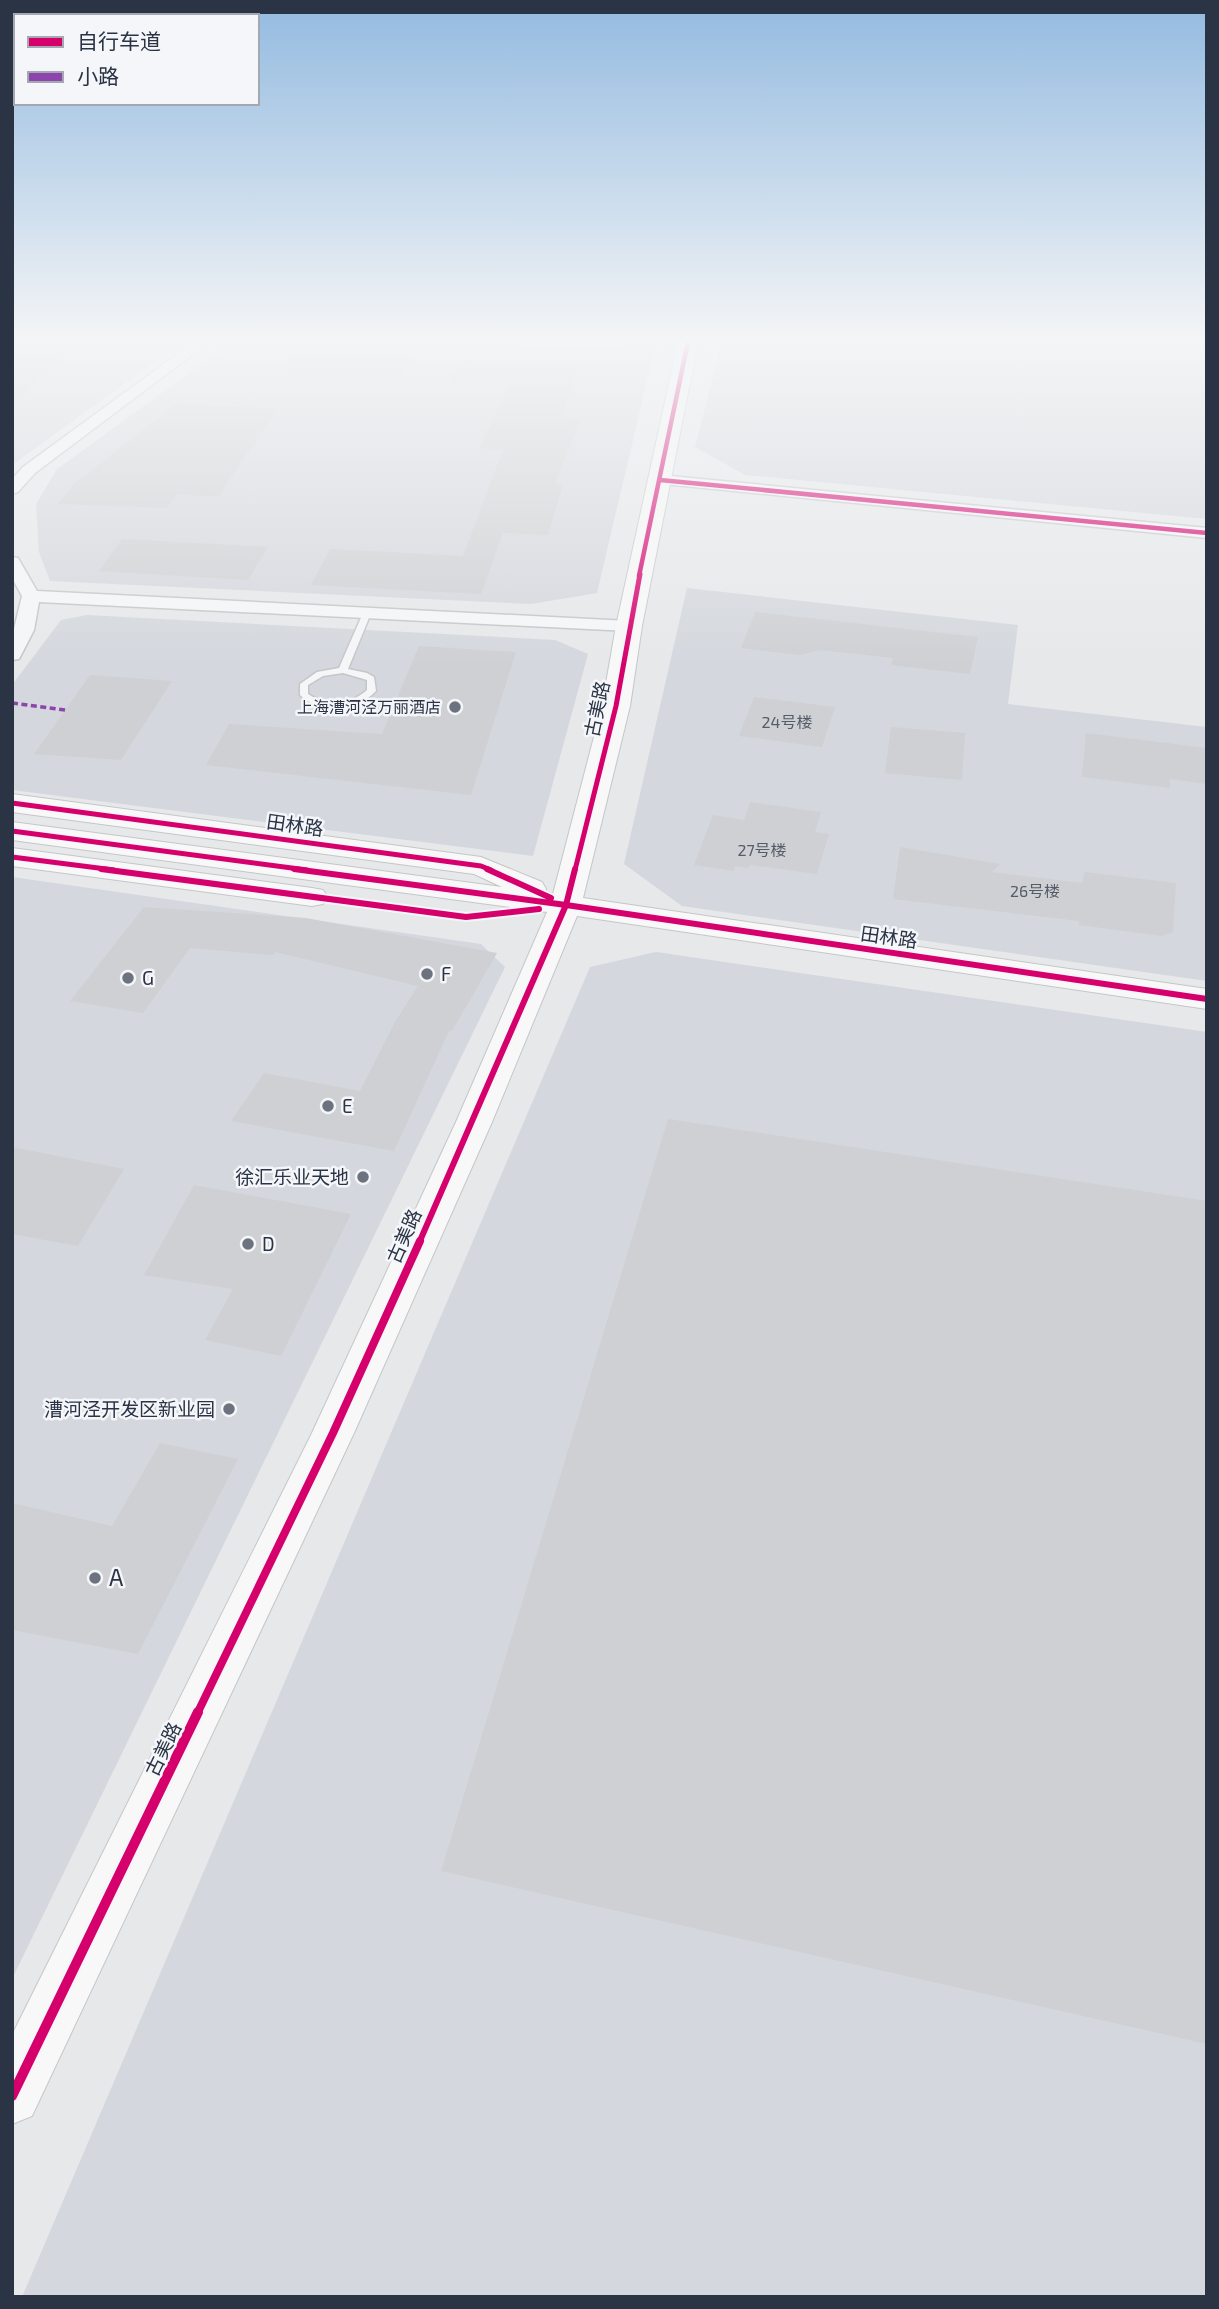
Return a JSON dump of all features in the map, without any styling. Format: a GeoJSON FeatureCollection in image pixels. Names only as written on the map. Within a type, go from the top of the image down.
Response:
{"type":"FeatureCollection","features":[{"type":"Feature","properties":{"kind":"street"},"geometry":{"type":"LineString","coordinates":[[12,489],[29,470],[56,450]]}},
{"type":"Feature","properties":{"kind":"street","name":"古美路"},"geometry":{"type":"LineString","coordinates":[[12,2096],[333,1433],[474,1122],[566,905],[616,705],[629,626],[666,450]]}},
{"type":"Feature","properties":{"kind":"street"},"geometry":{"type":"LineString","coordinates":[[660,480],[1207,533]]}},
{"type":"Feature","properties":{"kind":"street"},"geometry":{"type":"LineString","coordinates":[[12,562],[31,596],[25,630],[12,656]]}},
{"type":"Feature","properties":{"kind":"street"},"geometry":{"type":"LineString","coordinates":[[31,596],[629,626]]}},
{"type":"Feature","properties":{"kind":"street","name":"田林路"},"geometry":{"type":"LineString","coordinates":[[12,803],[481,866],[566,905]]}},
{"type":"Feature","properties":{"kind":"street","name":"田林路"},"geometry":{"type":"LineString","coordinates":[[12,831],[566,905],[1207,999]]}},
{"type":"Feature","properties":{"kind":"street","name":"田林路"},"geometry":{"type":"LineString","coordinates":[[12,857],[466,917],[566,905]]}},
{"type":"Feature","properties":{"kind":"lane"},"geometry":{"type":"LineString","coordinates":[[343,670],[367,613]]}},
{"type":"Feature","properties":{"kind":"lane"},"geometry":{"type":"LineString","coordinates":[[343,670],[364,675],[373,685],[372,691],[359,700],[338,705],[317,703],[304,695],[304,684],[310,678],[343,670]]}},
{"type":"Feature","properties":{"kind":"shaded area"},"geometry":{"type":"Polygon","coordinates":[[[12,450],[33,450],[12,465],[12,450]]]}},
{"type":"Feature","properties":{"kind":"shaded area"},"geometry":{"type":"Polygon","coordinates":[[[84,450],[631,450],[597,593],[531,604],[50,581],[39,552],[36,504],[57,469],[84,450]]]}},
{"type":"Feature","properties":{"kind":"shaded area"},"geometry":{"type":"Polygon","coordinates":[[[700,450],[1207,450],[1207,519],[745,475],[700,450]]]}},
{"type":"Feature","properties":{"kind":"shaded area"},"geometry":{"type":"Polygon","coordinates":[[[687,588],[1018,625],[1008,704],[1207,727],[1207,981],[682,906],[624,864],[687,588]]]}},
{"type":"Feature","properties":{"kind":"shaded area"},"geometry":{"type":"Polygon","coordinates":[[[87,615],[555,640],[588,654],[533,856],[12,790],[12,685],[61,620],[87,615]]]}},
{"type":"Feature","properties":{"kind":"shaded area","name":"徐汇乐业天地"},"geometry":{"type":"Polygon","coordinates":[[[12,877],[481,944],[505,967],[12,1979],[12,877]]]}},
{"type":"Feature","properties":{"kind":"shaded area"},"geometry":{"type":"Polygon","coordinates":[[[656,952],[1207,1032],[1207,2297],[22,2297],[590,967],[656,952]]]}},
{"type":"Feature","properties":{"kind":"building"},"geometry":{"type":"Polygon","coordinates":[[[118,450],[250,450],[218,497],[177,494],[167,508],[58,504],[74,484],[118,450]]]}},
{"type":"Feature","properties":{"kind":"building"},"geometry":{"type":"Polygon","coordinates":[[[500,450],[569,450],[555,484],[563,485],[548,535],[503,533],[481,594],[311,585],[330,549],[463,556],[503,450],[500,450]]]}},
{"type":"Feature","properties":{"kind":"building"},"geometry":{"type":"Polygon","coordinates":[[[122,539],[268,547],[248,580],[99,571],[122,539]]]}},
{"type":"Feature","properties":{"kind":"building"},"geometry":{"type":"Polygon","coordinates":[[[755,612],[978,637],[970,674],[891,665],[893,658],[820,650],[800,655],[741,648],[755,612]]]}},
{"type":"Feature","properties":{"kind":"building","name":"上海漕河泾万丽酒店"},"geometry":{"type":"Polygon","coordinates":[[[419,646],[516,652],[471,795],[206,765],[229,724],[382,734],[419,646]]]}},
{"type":"Feature","properties":{"kind":"building"},"geometry":{"type":"Polygon","coordinates":[[[90,675],[172,681],[121,760],[34,754],[90,675]]]}},
{"type":"Feature","properties":{"kind":"building"},"geometry":{"type":"Polygon","coordinates":[[[754,697],[835,707],[822,747],[739,736],[754,697]]]}},
{"type":"Feature","properties":{"kind":"building"},"geometry":{"type":"Polygon","coordinates":[[[891,727],[965,733],[962,780],[885,773],[891,727]]]}},
{"type":"Feature","properties":{"kind":"building"},"geometry":{"type":"Polygon","coordinates":[[[1086,733],[1207,748],[1207,784],[1170,779],[1170,788],[1082,777],[1086,733]]]}},
{"type":"Feature","properties":{"kind":"building"},"geometry":{"type":"Polygon","coordinates":[[[750,802],[821,812],[815,832],[829,834],[817,874],[750,865],[748,868],[735,866],[734,871],[694,865],[713,815],[744,820],[750,802]]]}},
{"type":"Feature","properties":{"kind":"building"},"geometry":{"type":"Polygon","coordinates":[[[900,847],[1000,864],[992,872],[1082,883],[1085,872],[1176,883],[1173,932],[1161,936],[1079,925],[1079,921],[893,899],[900,847]]]}},
{"type":"Feature","properties":{"kind":"building"},"geometry":{"type":"Polygon","coordinates":[[[144,907],[306,918],[497,953],[452,1031],[449,1031],[394,1151],[231,1121],[264,1073],[360,1091],[395,1022],[418,986],[275,952],[273,955],[190,948],[143,1013],[70,1001],[144,907]]]}},
{"type":"Feature","properties":{"kind":"building"},"geometry":{"type":"Polygon","coordinates":[[[668,1119],[1207,1201],[1207,2044],[441,1871],[668,1119]]]}},
{"type":"Feature","properties":{"kind":"building"},"geometry":{"type":"Polygon","coordinates":[[[12,1147],[124,1169],[78,1246],[12,1234],[12,1147]]]}},
{"type":"Feature","properties":{"kind":"building","name":"D"},"geometry":{"type":"Polygon","coordinates":[[[194,1185],[351,1214],[281,1356],[205,1340],[233,1289],[144,1275],[194,1185]]]}},
{"type":"Feature","properties":{"kind":"building","name":"A"},"geometry":{"type":"Polygon","coordinates":[[[160,1443],[238,1459],[138,1654],[12,1630],[12,1503],[112,1526],[160,1443]]]}},
{"type":"Feature","properties":{"kind":"marked path"},"geometry":{"type":"LineString","coordinates":[[12,703],[65,710]]}},
{"type":"Feature","properties":{"kind":"cycle path"},"geometry":{"type":"LineString","coordinates":[[12,2096],[333,1433],[474,1122],[566,905],[616,706],[629,626],[666,450]]}},
{"type":"Feature","properties":{"kind":"cycle path"},"geometry":{"type":"LineString","coordinates":[[660,480],[1207,533]]}},
{"type":"Feature","properties":{"kind":"cycle path"},"geometry":{"type":"LineString","coordinates":[[12,803],[481,866],[551,898]]}},
{"type":"Feature","properties":{"kind":"cycle path"},"geometry":{"type":"LineString","coordinates":[[12,831],[566,905],[1207,999]]}},
{"type":"Feature","properties":{"kind":"cycle path"},"geometry":{"type":"LineString","coordinates":[[12,857],[466,917],[539,909]]}},
{"type":"Feature","properties":{"kind":"place","name":"上海漕河泾万丽酒店"},"geometry":{"type":"Point","coordinates":[455,707]}},
{"type":"Feature","properties":{"kind":"place","name":"F"},"geometry":{"type":"Point","coordinates":[427,974]}},
{"type":"Feature","properties":{"kind":"place","name":"G"},"geometry":{"type":"Point","coordinates":[128,978]}},
{"type":"Feature","properties":{"kind":"place","name":"E"},"geometry":{"type":"Point","coordinates":[328,1106]}},
{"type":"Feature","properties":{"kind":"place","name":"徐汇乐业天地"},"geometry":{"type":"Point","coordinates":[363,1177]}},
{"type":"Feature","properties":{"kind":"place","name":"D"},"geometry":{"type":"Point","coordinates":[248,1244]}},
{"type":"Feature","properties":{"kind":"place","name":"漕河泾开发区新业园"},"geometry":{"type":"Point","coordinates":[229,1409]}},
{"type":"Feature","properties":{"kind":"place","name":"A"},"geometry":{"type":"Point","coordinates":[95,1578]}}]}
